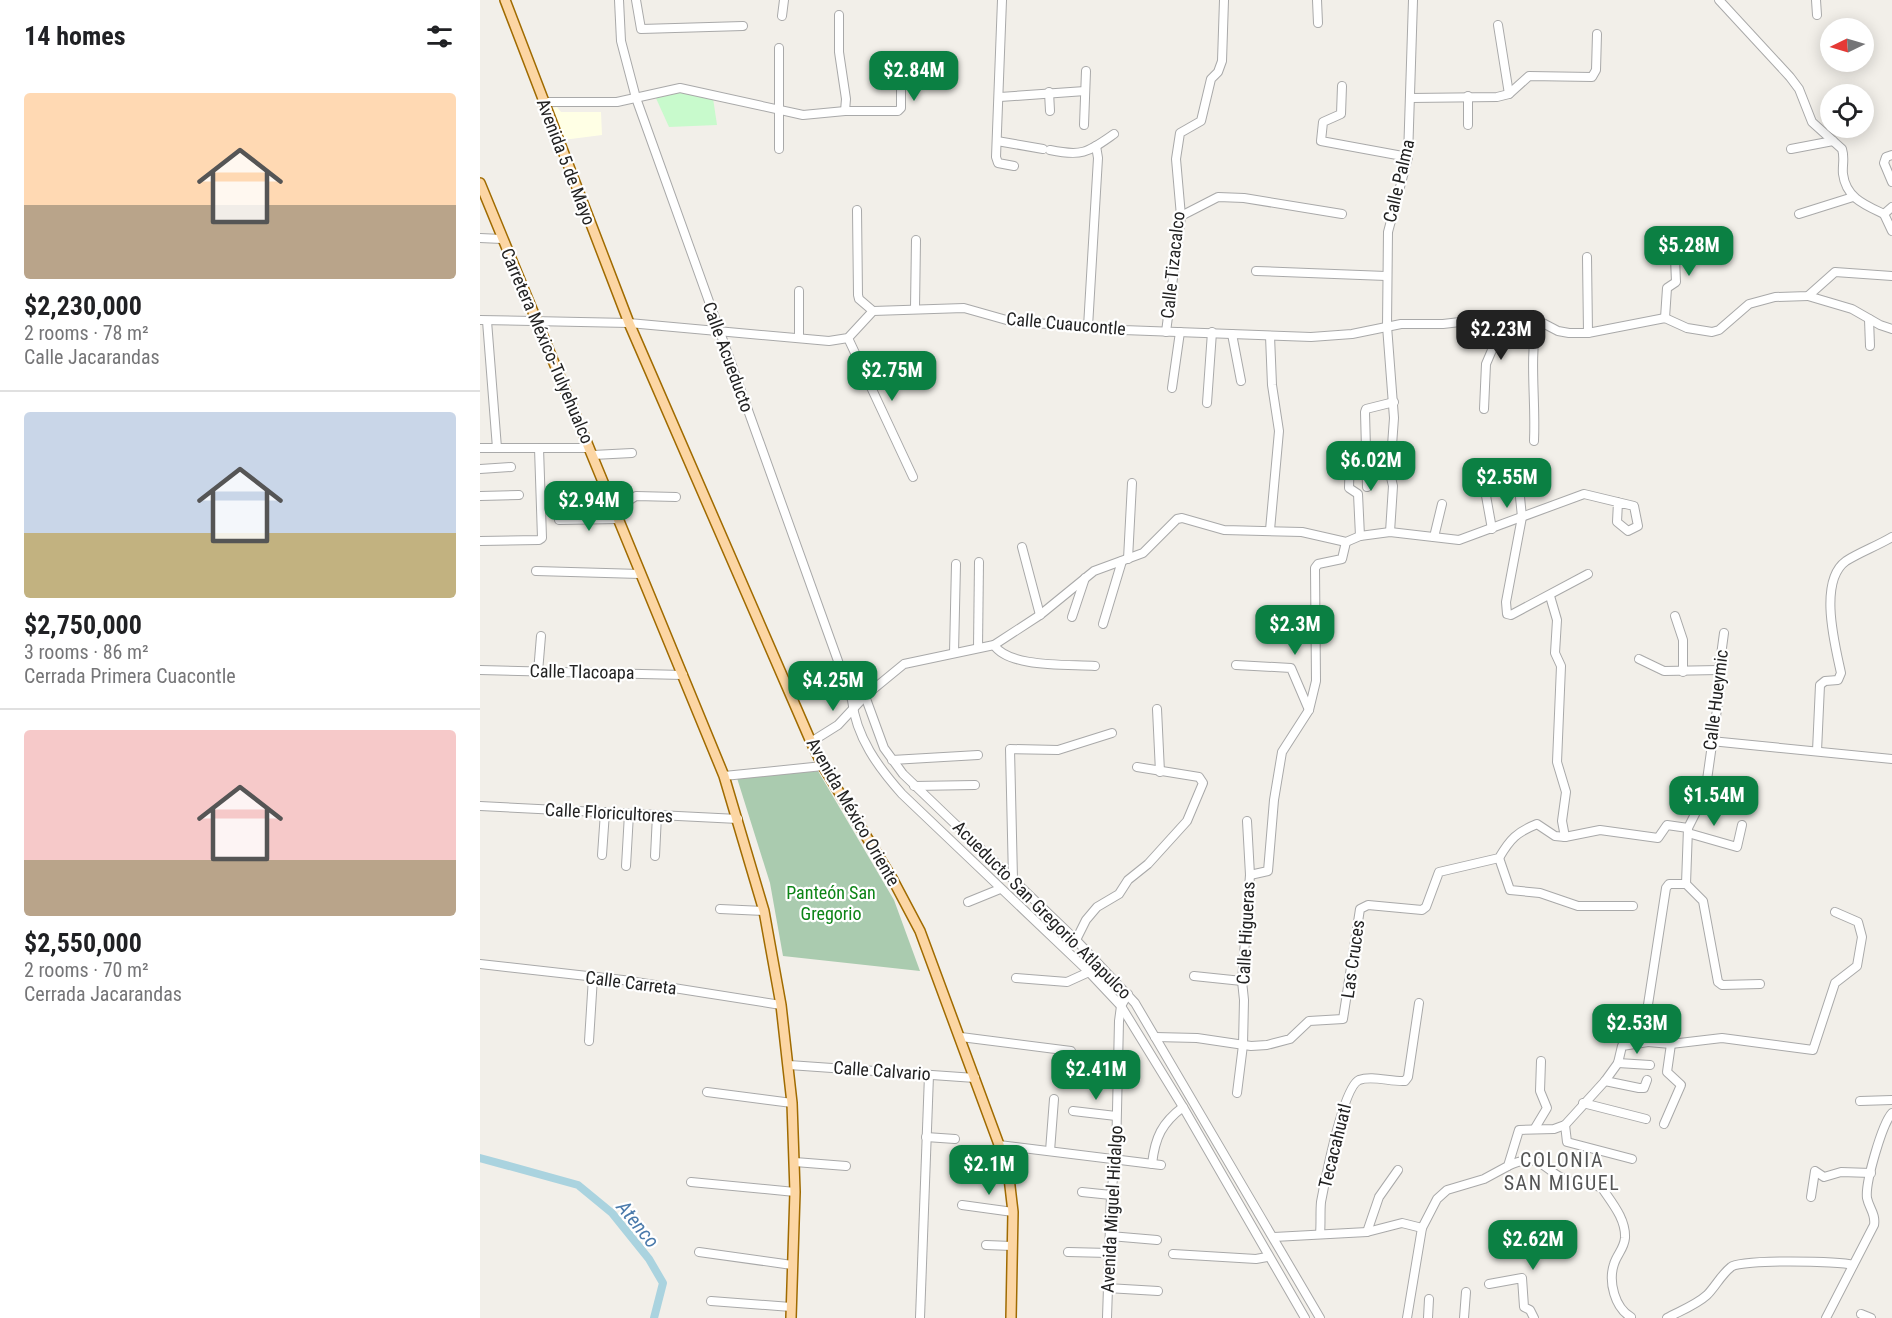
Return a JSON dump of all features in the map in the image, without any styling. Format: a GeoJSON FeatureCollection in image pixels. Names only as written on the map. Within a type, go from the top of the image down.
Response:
{"type":"FeatureCollection","features":[{"type":"Feature","properties":{"kind":"main road","name":"Avenida 5 de Mayo"},"geometry":{"type":"LineString","coordinates":[[506,0],[542,102],[628,322]]}},
{"type":"Feature","properties":{"kind":"main road","name":"Carretera México-Tulyehualco"},"geometry":{"type":"LineString","coordinates":[[480,183],[724,776],[764,911],[781,1005],[792,1103],[795,1192],[791,1318]]}},
{"type":"Feature","properties":{"kind":"main road","name":"Avenida México Oriente"},"geometry":{"type":"LineString","coordinates":[[628,322],[811,742],[823,766],[907,904],[961,1036],[1011,1180],[1013,1212],[1011,1318]]}},
{"type":"Feature","properties":{"kind":"street","name":"Calle Acueducto"},"geometry":{"type":"LineString","coordinates":[[619,0],[621,41],[636,98],[852,700],[853,710]]}},
{"type":"Feature","properties":{"kind":"street"},"geometry":{"type":"LineString","coordinates":[[636,0],[641,29],[743,26]]}},
{"type":"Feature","properties":{"kind":"street"},"geometry":{"type":"LineString","coordinates":[[782,16],[784,0]]}},
{"type":"Feature","properties":{"kind":"street"},"geometry":{"type":"LineString","coordinates":[[1002,0],[998,163],[1014,166]]}},
{"type":"Feature","properties":{"kind":"street","name":"Calle Tizacalco"},"geometry":{"type":"LineString","coordinates":[[1166,332],[1181,216],[1176,146],[1180,133],[1201,120],[1211,79],[1221,66],[1224,0]]}},
{"type":"Feature","properties":{"kind":"street"},"geometry":{"type":"LineString","coordinates":[[1317,0],[1318,23]]}},
{"type":"Feature","properties":{"kind":"street","name":"Calle Palma"},"geometry":{"type":"LineString","coordinates":[[1390,532],[1394,402],[1387,326],[1386,276],[1388,232],[1408,157],[1412,98],[1413,0]]}},
{"type":"Feature","properties":{"kind":"street"},"geometry":{"type":"LineString","coordinates":[[1719,0],[1790,77],[1799,89],[1812,122],[1842,149],[1843,175],[1853,197],[1884,214],[1892,231]]}},
{"type":"Feature","properties":{"kind":"street"},"geometry":{"type":"LineString","coordinates":[[1816,0],[1817,15]]}},
{"type":"Feature","properties":{"kind":"street"},"geometry":{"type":"LineString","coordinates":[[840,15],[839,52],[846,99],[845,111]]}},
{"type":"Feature","properties":{"kind":"street"},"geometry":{"type":"LineString","coordinates":[[1498,25],[1509,94]]}},
{"type":"Feature","properties":{"kind":"street"},"geometry":{"type":"LineString","coordinates":[[1412,98],[1509,94],[1529,76],[1592,77],[1596,70],[1597,34]]}},
{"type":"Feature","properties":{"kind":"street"},"geometry":{"type":"LineString","coordinates":[[779,48],[779,149]]}},
{"type":"Feature","properties":{"kind":"street"},"geometry":{"type":"LineString","coordinates":[[1084,125],[1086,71]]}},
{"type":"Feature","properties":{"kind":"street"},"geometry":{"type":"LineString","coordinates":[[542,102],[597,103],[636,98],[680,88],[803,115],[845,111],[898,111],[901,108],[900,74],[926,72]]}},
{"type":"Feature","properties":{"kind":"street"},"geometry":{"type":"LineString","coordinates":[[1342,86],[1343,110],[1337,117],[1324,120],[1321,141],[1408,157]]}},
{"type":"Feature","properties":{"kind":"street"},"geometry":{"type":"LineString","coordinates":[[1000,97],[1085,91]]}},
{"type":"Feature","properties":{"kind":"street"},"geometry":{"type":"LineString","coordinates":[[1049,92],[1050,111]]}},
{"type":"Feature","properties":{"kind":"street"},"geometry":{"type":"LineString","coordinates":[[1468,96],[1468,125]]}},
{"type":"Feature","properties":{"kind":"street"},"geometry":{"type":"LineString","coordinates":[[997,141],[1078,155],[1114,134]]}},
{"type":"Feature","properties":{"kind":"street"},"geometry":{"type":"LineString","coordinates":[[1791,149],[1833,141]]}},
{"type":"Feature","properties":{"kind":"street"},"geometry":{"type":"LineString","coordinates":[[1088,327],[1098,158],[1096,146]]}},
{"type":"Feature","properties":{"kind":"street"},"geometry":{"type":"LineString","coordinates":[[1892,155],[1886,157],[1884,163],[1892,182]]}},
{"type":"Feature","properties":{"kind":"street"},"geometry":{"type":"LineString","coordinates":[[1181,216],[1209,199],[1218,197],[1244,198],[1342,214]]}},
{"type":"Feature","properties":{"kind":"street"},"geometry":{"type":"LineString","coordinates":[[1799,214],[1853,197]]}},
{"type":"Feature","properties":{"kind":"street"},"geometry":{"type":"LineString","coordinates":[[1884,214],[1892,207]]}},
{"type":"Feature","properties":{"kind":"street"},"geometry":{"type":"LineString","coordinates":[[496,448],[484,321],[628,322],[829,341],[848,338],[873,311],[859,299],[858,210]]}},
{"type":"Feature","properties":{"kind":"street"},"geometry":{"type":"LineString","coordinates":[[1674,232],[1676,282],[1666,291],[1665,318],[1687,328],[1706,332],[1719,330],[1749,304],[1757,301],[1808,296],[1841,305],[1892,329]]}},
{"type":"Feature","properties":{"kind":"street"},"geometry":{"type":"LineString","coordinates":[[480,238],[502,239]]}},
{"type":"Feature","properties":{"kind":"street"},"geometry":{"type":"LineString","coordinates":[[915,308],[916,240]]}},
{"type":"Feature","properties":{"kind":"street"},"geometry":{"type":"LineString","coordinates":[[1587,257],[1588,333]]}},
{"type":"Feature","properties":{"kind":"street"},"geometry":{"type":"LineString","coordinates":[[1256,272],[1386,276]]}},
{"type":"Feature","properties":{"kind":"street"},"geometry":{"type":"LineString","coordinates":[[1808,296],[1835,272],[1892,276]]}},
{"type":"Feature","properties":{"kind":"street"},"geometry":{"type":"LineString","coordinates":[[799,291],[799,338]]}},
{"type":"Feature","properties":{"kind":"street","name":"Calle Cuaucontle"},"geometry":{"type":"LineString","coordinates":[[873,311],[964,308],[1010,321],[1166,332],[1270,336],[1334,336],[1387,326],[1511,316],[1537,320],[1558,331],[1588,333],[1665,318]]}},
{"type":"Feature","properties":{"kind":"street"},"geometry":{"type":"LineString","coordinates":[[1484,409],[1486,364],[1492,350],[1506,334],[1511,316]]}},
{"type":"Feature","properties":{"kind":"street"},"geometry":{"type":"LineString","coordinates":[[1869,319],[1870,346]]}},
{"type":"Feature","properties":{"kind":"street"},"geometry":{"type":"LineString","coordinates":[[1534,441],[1536,403],[1531,360],[1537,320]]}},
{"type":"Feature","properties":{"kind":"street"},"geometry":{"type":"LineString","coordinates":[[1172,388],[1180,332]]}},
{"type":"Feature","properties":{"kind":"street"},"geometry":{"type":"LineString","coordinates":[[1207,403],[1212,332]]}},
{"type":"Feature","properties":{"kind":"street"},"geometry":{"type":"LineString","coordinates":[[1232,334],[1241,381]]}},
{"type":"Feature","properties":{"kind":"street"},"geometry":{"type":"LineString","coordinates":[[1270,336],[1272,385],[1279,430],[1270,530]]}},
{"type":"Feature","properties":{"kind":"street"},"geometry":{"type":"LineString","coordinates":[[848,338],[914,477]]}},
{"type":"Feature","properties":{"kind":"street"},"geometry":{"type":"LineString","coordinates":[[1367,487],[1365,412],[1366,409],[1394,402]]}},
{"type":"Feature","properties":{"kind":"street"},"geometry":{"type":"LineString","coordinates":[[480,448],[539,448],[632,453]]}},
{"type":"Feature","properties":{"kind":"street"},"geometry":{"type":"LineString","coordinates":[[480,541],[539,540],[542,538],[539,448]]}},
{"type":"Feature","properties":{"kind":"street"},"geometry":{"type":"LineString","coordinates":[[1350,452],[1349,488],[1358,494],[1360,536]]}},
{"type":"Feature","properties":{"kind":"street"},"geometry":{"type":"LineString","coordinates":[[480,469],[511,467]]}},
{"type":"Feature","properties":{"kind":"street"},"geometry":{"type":"LineString","coordinates":[[1481,468],[1492,529]]}},
{"type":"Feature","properties":{"kind":"street"},"geometry":{"type":"LineString","coordinates":[[1103,624],[1125,560],[1132,483]]}},
{"type":"Feature","properties":{"kind":"street"},"geometry":{"type":"LineString","coordinates":[[1519,487],[1522,517],[1505,610],[1511,615],[1588,574]]}},
{"type":"Feature","properties":{"kind":"street"},"geometry":{"type":"LineString","coordinates":[[811,742],[827,734],[865,696],[904,664],[994,645],[1040,615],[1104,565],[1143,553],[1177,519],[1182,518],[1224,530],[1302,532],[1346,542],[1360,536],[1390,532],[1459,540],[1584,494],[1618,502]]}},
{"type":"Feature","properties":{"kind":"street"},"geometry":{"type":"LineString","coordinates":[[480,496],[519,495]]}},
{"type":"Feature","properties":{"kind":"street"},"geometry":{"type":"LineString","coordinates":[[559,520],[616,514],[636,496],[676,497]]}},
{"type":"Feature","properties":{"kind":"street"},"geometry":{"type":"LineString","coordinates":[[1434,537],[1442,504]]}},
{"type":"Feature","properties":{"kind":"street"},"geometry":{"type":"LineString","coordinates":[[1817,752],[1820,685],[1825,681],[1838,680],[1841,674],[1833,641],[1831,584],[1834,573],[1846,561],[1892,537]]}},
{"type":"Feature","properties":{"kind":"street"},"geometry":{"type":"LineString","coordinates":[[1250,875],[1268,871],[1274,800],[1282,752],[1309,710],[1316,681],[1315,567],[1318,564],[1342,559],[1346,542]]}},
{"type":"Feature","properties":{"kind":"street"},"geometry":{"type":"LineString","coordinates":[[1022,548],[1040,615]]}},
{"type":"Feature","properties":{"kind":"street"},"geometry":{"type":"LineString","coordinates":[[978,648],[979,562]]}},
{"type":"Feature","properties":{"kind":"street"},"geometry":{"type":"LineString","coordinates":[[954,653],[956,564]]}},
{"type":"Feature","properties":{"kind":"street"},"geometry":{"type":"LineString","coordinates":[[536,572],[640,574]]}},
{"type":"Feature","properties":{"kind":"street"},"geometry":{"type":"LineString","coordinates":[[1072,617],[1086,577]]}},
{"type":"Feature","properties":{"kind":"street"},"geometry":{"type":"LineString","coordinates":[[1550,596],[1557,620],[1555,653],[1561,666],[1557,762],[1566,792],[1562,821],[1565,837]]}},
{"type":"Feature","properties":{"kind":"street"},"geometry":{"type":"LineString","coordinates":[[1675,616],[1683,640],[1683,672]]}},
{"type":"Feature","properties":{"kind":"street","name":"Calle Hueymic"},"geometry":{"type":"LineString","coordinates":[[1686,884],[1688,831],[1705,794],[1721,681],[1719,670],[1725,633]]}},
{"type":"Feature","properties":{"kind":"street"},"geometry":{"type":"LineString","coordinates":[[538,672],[541,636]]}},
{"type":"Feature","properties":{"kind":"street"},"geometry":{"type":"LineString","coordinates":[[994,645],[1001,654],[1014,660],[1095,666]]}},
{"type":"Feature","properties":{"kind":"street"},"geometry":{"type":"LineString","coordinates":[[1639,659],[1664,671],[1719,670]]}},
{"type":"Feature","properties":{"kind":"street"},"geometry":{"type":"LineString","coordinates":[[1236,665],[1291,668],[1309,710]]}},
{"type":"Feature","properties":{"kind":"street","name":"Calle Tlacoapa"},"geometry":{"type":"LineString","coordinates":[[480,670],[683,675]]}},
{"type":"Feature","properties":{"kind":"street","name":"Acueducto San Gregorio Atlapulco"},"geometry":{"type":"LineString","coordinates":[[865,696],[880,738],[892,760],[914,786],[1076,940],[1128,994],[1320,1318]]}},
{"type":"Feature","properties":{"kind":"street"},"geometry":{"type":"LineString","coordinates":[[1157,709],[1160,772]]}},
{"type":"Feature","properties":{"kind":"street","name":"Acueducto San Gregorio Atlapulco"},"geometry":{"type":"LineString","coordinates":[[853,710],[853,717],[861,735],[892,782],[1000,889],[1089,972],[1121,1006],[1184,1107],[1267,1257],[1305,1318]]}},
{"type":"Feature","properties":{"kind":"street"},"geometry":{"type":"LineString","coordinates":[[1013,879],[1010,749],[1058,750],[1112,733]]}},
{"type":"Feature","properties":{"kind":"street"},"geometry":{"type":"LineString","coordinates":[[1711,741],[1892,759]]}},
{"type":"Feature","properties":{"kind":"street"},"geometry":{"type":"LineString","coordinates":[[892,760],[978,756]]}},
{"type":"Feature","properties":{"kind":"street"},"geometry":{"type":"LineString","coordinates":[[724,776],[823,766]]}},
{"type":"Feature","properties":{"kind":"street"},"geometry":{"type":"LineString","coordinates":[[1076,940],[1086,920],[1097,907],[1116,896],[1128,880],[1148,864],[1187,821],[1203,789],[1203,779],[1137,767]]}},
{"type":"Feature","properties":{"kind":"street"},"geometry":{"type":"LineString","coordinates":[[914,786],[975,785]]}},
{"type":"Feature","properties":{"kind":"street","name":"Calle Floricultores"},"geometry":{"type":"LineString","coordinates":[[480,806],[738,819]]}},
{"type":"Feature","properties":{"kind":"street"},"geometry":{"type":"LineString","coordinates":[[602,855],[605,812]]}},
{"type":"Feature","properties":{"kind":"street"},"geometry":{"type":"LineString","coordinates":[[626,866],[629,814]]}},
{"type":"Feature","properties":{"kind":"street"},"geometry":{"type":"LineString","coordinates":[[655,856],[657,815]]}},
{"type":"Feature","properties":{"kind":"street","name":"Calle Higueras"},"geometry":{"type":"LineString","coordinates":[[1237,1093],[1243,1045],[1242,981],[1250,875],[1247,820]]}},
{"type":"Feature","properties":{"kind":"street"},"geometry":{"type":"LineString","coordinates":[[1633,906],[1578,906],[1540,894],[1510,890],[1499,858],[1511,837],[1537,824],[1555,836],[1565,837],[1600,830],[1658,838],[1667,825],[1737,847],[1742,825]]}},
{"type":"Feature","properties":{"kind":"street","name":"Las Cruces"},"geometry":{"type":"LineString","coordinates":[[1155,1037],[1197,1038],[1243,1045],[1283,1042],[1290,1039],[1309,1021],[1343,1019],[1360,909],[1368,905],[1422,910],[1426,907],[1439,872],[1499,858]]}},
{"type":"Feature","properties":{"kind":"street"},"geometry":{"type":"LineString","coordinates":[[1648,1042],[1647,1011],[1666,888],[1669,884],[1686,884],[1703,901],[1718,982],[1722,985],[1760,984]]}},
{"type":"Feature","properties":{"kind":"street"},"geometry":{"type":"LineString","coordinates":[[968,902],[1000,889]]}},
{"type":"Feature","properties":{"kind":"street"},"geometry":{"type":"LineString","coordinates":[[720,909],[764,911]]}},
{"type":"Feature","properties":{"kind":"street"},"geometry":{"type":"LineString","coordinates":[[1508,1166],[1519,1130],[1554,1129],[1565,1125],[1605,1081],[1618,1063],[1622,1046],[1648,1042],[1671,1044],[1722,1038],[1813,1050],[1835,983],[1857,966],[1862,951],[1862,929],[1858,921],[1835,912]]}},
{"type":"Feature","properties":{"kind":"street","name":"Calle Carreta"},"geometry":{"type":"LineString","coordinates":[[480,964],[593,977],[781,1005]]}},
{"type":"Feature","properties":{"kind":"street"},"geometry":{"type":"LineString","coordinates":[[1016,978],[1067,982],[1089,972]]}},
{"type":"Feature","properties":{"kind":"street"},"geometry":{"type":"LineString","coordinates":[[1194,976],[1242,981]]}},
{"type":"Feature","properties":{"kind":"street"},"geometry":{"type":"LineString","coordinates":[[589,1041],[593,977]]}},
{"type":"Feature","properties":{"kind":"street","name":"Avenida Miguel Hidalgo"},"geometry":{"type":"LineString","coordinates":[[1107,1318],[1121,1006],[1128,994]]}},
{"type":"Feature","properties":{"kind":"street","name":"Tecacahuatl"},"geometry":{"type":"LineString","coordinates":[[1320,1234],[1321,1203],[1340,1121],[1350,1089],[1357,1081],[1366,1078],[1405,1081],[1408,1077],[1419,1003]]}},
{"type":"Feature","properties":{"kind":"street"},"geometry":{"type":"LineString","coordinates":[[961,1036],[1071,1051]]}},
{"type":"Feature","properties":{"kind":"street"},"geometry":{"type":"LineString","coordinates":[[1664,1124],[1681,1085],[1667,1072],[1671,1044]]}},
{"type":"Feature","properties":{"kind":"street"},"geometry":{"type":"LineString","coordinates":[[1535,1128],[1548,1107],[1540,1091],[1541,1061]]}},
{"type":"Feature","properties":{"kind":"street"},"geometry":{"type":"LineString","coordinates":[[1618,1063],[1650,1065]]}},
{"type":"Feature","properties":{"kind":"street","name":"Calle Calvario"},"geometry":{"type":"LineString","coordinates":[[789,1065],[975,1078]]}},
{"type":"Feature","properties":{"kind":"street"},"geometry":{"type":"LineString","coordinates":[[920,1318],[929,1075]]}},
{"type":"Feature","properties":{"kind":"street"},"geometry":{"type":"LineString","coordinates":[[1605,1081],[1644,1088],[1647,1080]]}},
{"type":"Feature","properties":{"kind":"street"},"geometry":{"type":"LineString","coordinates":[[706,1092],[792,1103]]}},
{"type":"Feature","properties":{"kind":"street"},"geometry":{"type":"LineString","coordinates":[[1050,1151],[1054,1100]]}},
{"type":"Feature","properties":{"kind":"street"},"geometry":{"type":"LineString","coordinates":[[1860,1101],[1892,1100]]}},
{"type":"Feature","properties":{"kind":"street"},"geometry":{"type":"LineString","coordinates":[[1583,1103],[1646,1119]]}},
{"type":"Feature","properties":{"kind":"street"},"geometry":{"type":"LineString","coordinates":[[999,1145],[1156,1164],[1159,1132],[1167,1119],[1184,1107]]}},
{"type":"Feature","properties":{"kind":"street"},"geometry":{"type":"LineString","coordinates":[[1073,1111],[1116,1116]]}},
{"type":"Feature","properties":{"kind":"street"},"geometry":{"type":"LineString","coordinates":[[1826,1318],[1874,1225],[1875,1219],[1868,1201],[1871,1173],[1885,1124],[1892,1113]]}},
{"type":"Feature","properties":{"kind":"street"},"geometry":{"type":"LineString","coordinates":[[1565,1125],[1566,1142],[1632,1159]]}},
{"type":"Feature","properties":{"kind":"street"},"geometry":{"type":"LineString","coordinates":[[926,1137],[956,1139]]}},
{"type":"Feature","properties":{"kind":"street"},"geometry":{"type":"LineString","coordinates":[[1407,1318],[1422,1228],[1437,1199],[1447,1190],[1484,1179],[1518,1161],[1536,1161],[1547,1166],[1565,1180],[1602,1188],[1623,1222],[1625,1237],[1623,1249],[1613,1265],[1613,1276],[1617,1302],[1623,1312],[1631,1317]]}},
{"type":"Feature","properties":{"kind":"street"},"geometry":{"type":"LineString","coordinates":[[795,1162],[846,1166]]}},
{"type":"Feature","properties":{"kind":"street"},"geometry":{"type":"LineString","coordinates":[[1367,1232],[1379,1197],[1398,1170]]}},
{"type":"Feature","properties":{"kind":"street"},"geometry":{"type":"LineString","coordinates":[[1811,1197],[1815,1172],[1824,1177],[1841,1172],[1871,1173]]}},
{"type":"Feature","properties":{"kind":"street"},"geometry":{"type":"LineString","coordinates":[[691,1182],[795,1192]]}},
{"type":"Feature","properties":{"kind":"street"},"geometry":{"type":"LineString","coordinates":[[1082,1192],[1111,1195]]}},
{"type":"Feature","properties":{"kind":"street"},"geometry":{"type":"LineString","coordinates":[[962,1205],[1013,1212]]}},
{"type":"Feature","properties":{"kind":"street"},"geometry":{"type":"LineString","coordinates":[[1274,1237],[1367,1232],[1402,1223],[1422,1228]]}},
{"type":"Feature","properties":{"kind":"street"},"geometry":{"type":"LineString","coordinates":[[1110,1236],[1157,1240]]}},
{"type":"Feature","properties":{"kind":"street"},"geometry":{"type":"LineString","coordinates":[[986,1245],[1012,1246]]}},
{"type":"Feature","properties":{"kind":"street"},"geometry":{"type":"LineString","coordinates":[[699,1252],[792,1265]]}},
{"type":"Feature","properties":{"kind":"street"},"geometry":{"type":"LineString","coordinates":[[1068,1252],[1109,1253]]}},
{"type":"Feature","properties":{"kind":"street"},"geometry":{"type":"LineString","coordinates":[[1173,1254],[1256,1259],[1267,1257]]}},
{"type":"Feature","properties":{"kind":"street"},"geometry":{"type":"LineString","coordinates":[[1667,1318],[1706,1297],[1732,1266],[1753,1262],[1825,1263],[1841,1261],[1853,1264]]}},
{"type":"Feature","properties":{"kind":"street"},"geometry":{"type":"LineString","coordinates":[[1489,1284],[1522,1278],[1524,1307],[1530,1310],[1534,1318]]}},
{"type":"Feature","properties":{"kind":"street"},"geometry":{"type":"LineString","coordinates":[[1107,1288],[1158,1291]]}},
{"type":"Feature","properties":{"kind":"street"},"geometry":{"type":"LineString","coordinates":[[1464,1318],[1466,1292]]}},
{"type":"Feature","properties":{"kind":"street"},"geometry":{"type":"LineString","coordinates":[[1428,1318],[1429,1299]]}},
{"type":"Feature","properties":{"kind":"street"},"geometry":{"type":"LineString","coordinates":[[711,1300],[792,1307]]}},
{"type":"Feature","properties":{"kind":"street"},"geometry":{"type":"LineString","coordinates":[[1861,1314],[1872,1318]]}},
{"type":"Feature","properties":{"kind":"shaded area"},"geometry":{"type":"Polygon","coordinates":[[[557,107],[561,112],[601,112],[602,135],[563,140],[553,108],[557,107]]]}},
{"type":"Feature","properties":{"kind":"green space"},"geometry":{"type":"Polygon","coordinates":[[[680,91],[713,98],[717,125],[669,127],[655,96],[680,91]]]}},
{"type":"Feature","properties":{"kind":"green space","name":"Panteón San Gregorio"},"geometry":{"type":"Polygon","coordinates":[[[818,771],[894,900],[920,971],[783,956],[770,883],[737,778],[818,771]]]}},
{"type":"Feature","properties":{"kind":"waterway","name":"Atenco"},"geometry":{"type":"LineString","coordinates":[[480,1158],[578,1185],[612,1213],[649,1259],[663,1283],[654,1318]]}},
{"type":"Feature","properties":{"kind":"district","name":"COLONIA SAN MIGUEL"},"geometry":{"type":"Point","coordinates":[1562,1172]}}]}
